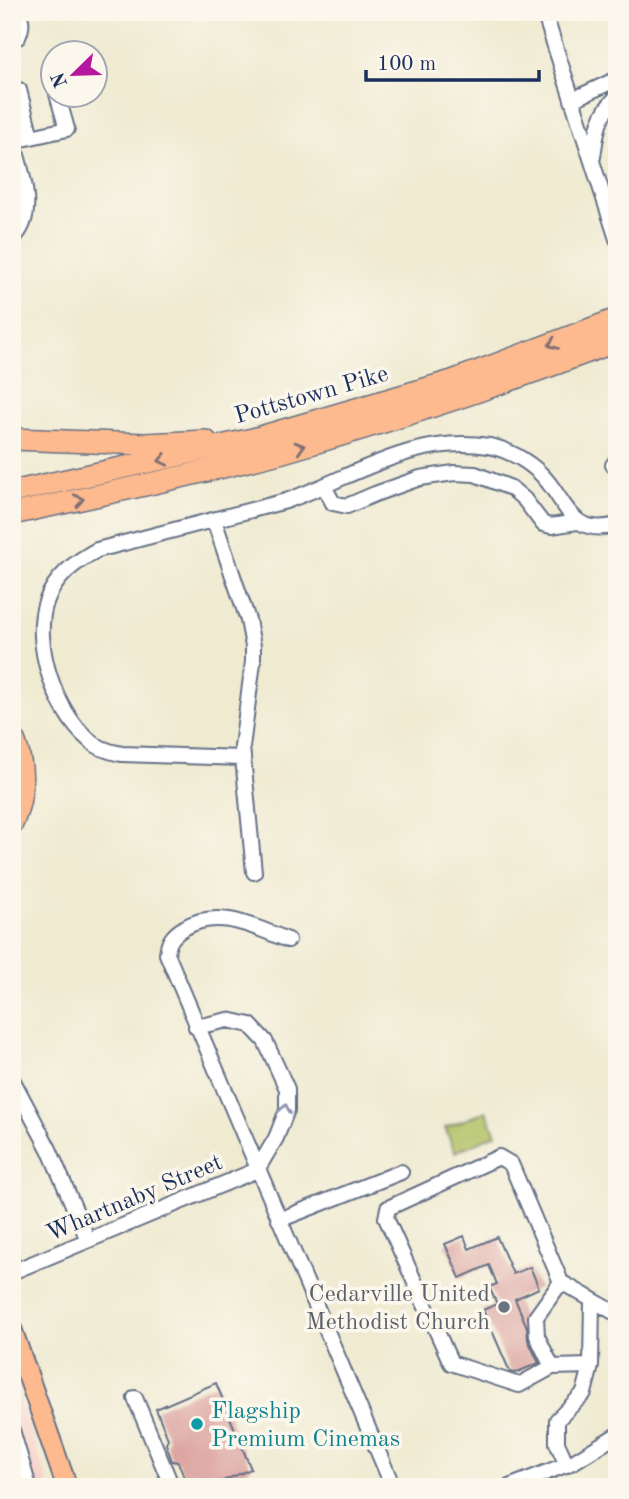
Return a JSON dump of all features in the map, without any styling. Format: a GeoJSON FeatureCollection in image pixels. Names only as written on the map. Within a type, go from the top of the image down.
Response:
{"type":"FeatureCollection","features":[{"type":"Feature","properties":{"kind":"highway","name":"Pottstown Pike"},"geometry":{"type":"LineString","coordinates":[[12,492],[253,439],[452,381],[617,319]]}},
{"type":"Feature","properties":{"kind":"highway","name":"Pottstown Pike"},"geometry":{"type":"LineString","coordinates":[[12,514],[292,449],[452,401],[617,341]]}},
{"type":"Feature","properties":{"kind":"highway"},"geometry":{"type":"LineString","coordinates":[[590,351],[617,350]]}},
{"type":"Feature","properties":{"kind":"highway"},"geometry":{"type":"LineString","coordinates":[[12,439],[145,444],[253,439]]}},
{"type":"Feature","properties":{"kind":"highway"},"geometry":{"type":"LineString","coordinates":[[12,735],[21,763],[22,782],[19,807],[12,824]]}},
{"type":"Feature","properties":{"kind":"highway"},"geometry":{"type":"LineString","coordinates":[[12,772],[12,788]]}},
{"type":"Feature","properties":{"kind":"main road"},"geometry":{"type":"LineString","coordinates":[[14,1338],[67,1487]]}},
{"type":"Feature","properties":{"kind":"street"},"geometry":{"type":"LineString","coordinates":[[12,39],[18,37],[21,29],[22,19],[18,12]]}},
{"type":"Feature","properties":{"kind":"street"},"geometry":{"type":"LineString","coordinates":[[544,12],[617,239]]}},
{"type":"Feature","properties":{"kind":"street"},"geometry":{"type":"LineString","coordinates":[[572,100],[617,79]]}},
{"type":"Feature","properties":{"kind":"street"},"geometry":{"type":"LineString","coordinates":[[19,90],[31,137]]}},
{"type":"Feature","properties":{"kind":"street"},"geometry":{"type":"LineString","coordinates":[[592,162],[602,114],[617,97]]}},
{"type":"Feature","properties":{"kind":"street"},"geometry":{"type":"LineString","coordinates":[[12,239],[20,232],[25,221],[26,205],[25,189],[12,141],[67,129],[61,108]]}},
{"type":"Feature","properties":{"kind":"street"},"geometry":{"type":"LineString","coordinates":[[242,758],[122,754],[90,742],[75,725],[48,672],[41,626],[52,588],[70,566],[97,550],[286,501],[362,467],[417,448],[467,443],[509,452],[537,471],[578,522],[593,527],[617,526]]}},
{"type":"Feature","properties":{"kind":"street"},"geometry":{"type":"LineString","coordinates":[[324,486],[333,503],[347,506],[421,478],[454,473],[475,474],[510,488],[524,499],[543,524],[551,526],[578,522]]}},
{"type":"Feature","properties":{"kind":"street"},"geometry":{"type":"LineString","coordinates":[[214,520],[246,612],[253,646],[242,758],[254,872]]}},
{"type":"Feature","properties":{"kind":"street"},"geometry":{"type":"LineString","coordinates":[[257,1170],[196,1027],[167,954],[167,944],[182,929],[197,921],[219,918],[232,919],[288,940]]}},
{"type":"Feature","properties":{"kind":"street"},"geometry":{"type":"LineString","coordinates":[[196,1027],[228,1020],[250,1025],[265,1041],[287,1089],[287,1110],[276,1138],[257,1170]]}},
{"type":"Feature","properties":{"kind":"street"},"geometry":{"type":"LineString","coordinates":[[12,1079],[49,1149],[88,1240]]}},
{"type":"Feature","properties":{"kind":"street"},"geometry":{"type":"LineString","coordinates":[[591,1366],[552,1367],[519,1385],[451,1363],[386,1218],[388,1208],[499,1157],[511,1164],[561,1282],[617,1314]]}},
{"type":"Feature","properties":{"kind":"street","name":"Whartnaby Street"},"geometry":{"type":"LineString","coordinates":[[12,1272],[257,1170],[393,1487]]}},
{"type":"Feature","properties":{"kind":"street"},"geometry":{"type":"LineString","coordinates":[[279,1220],[401,1172]]}},
{"type":"Feature","properties":{"kind":"street"},"geometry":{"type":"LineString","coordinates":[[552,1367],[537,1336],[536,1317],[561,1282]]}},
{"type":"Feature","properties":{"kind":"street"},"geometry":{"type":"LineString","coordinates":[[567,1465],[557,1443],[557,1420],[584,1393],[591,1366],[592,1300]]}},
{"type":"Feature","properties":{"kind":"street"},"geometry":{"type":"LineString","coordinates":[[135,1398],[172,1487]]}},
{"type":"Feature","properties":{"kind":"street"},"geometry":{"type":"LineString","coordinates":[[12,1430],[29,1487]]}},
{"type":"Feature","properties":{"kind":"street"},"geometry":{"type":"LineString","coordinates":[[509,1487],[567,1465],[617,1435]]}},
{"type":"Feature","properties":{"kind":"shaded area"},"geometry":{"type":"Polygon","coordinates":[[[617,67],[617,126],[595,78],[617,67]]]}},
{"type":"Feature","properties":{"kind":"shaded area"},"geometry":{"type":"Polygon","coordinates":[[[12,1380],[28,1421],[49,1487],[12,1487],[12,1380]]]}},
{"type":"Feature","properties":{"kind":"green space"},"geometry":{"type":"Polygon","coordinates":[[[486,1111],[496,1134],[455,1152],[445,1128],[486,1111]]]}},
{"type":"Feature","properties":{"kind":"building","name":"Cedarville United Methodist Church"},"geometry":{"type":"Polygon","coordinates":[[[464,1236],[469,1249],[497,1237],[513,1274],[530,1267],[539,1288],[515,1299],[527,1327],[528,1340],[539,1363],[515,1373],[510,1372],[483,1310],[497,1304],[489,1287],[497,1284],[489,1265],[460,1278],[445,1244],[464,1236]]]}},
{"type":"Feature","properties":{"kind":"building","name":"Flagship Premium Cinemas"},"geometry":{"type":"Polygon","coordinates":[[[216,1383],[251,1469],[209,1487],[188,1487],[178,1462],[172,1461],[166,1444],[168,1439],[156,1409],[216,1383]]]}},
{"type":"Feature","properties":{"kind":"place","name":"Cedarville United Methodist Church"},"geometry":{"type":"Point","coordinates":[504,1307]}},
{"type":"Feature","properties":{"kind":"place","name":"Flagship Premium Cinemas"},"geometry":{"type":"Point","coordinates":[197,1424]}}]}
